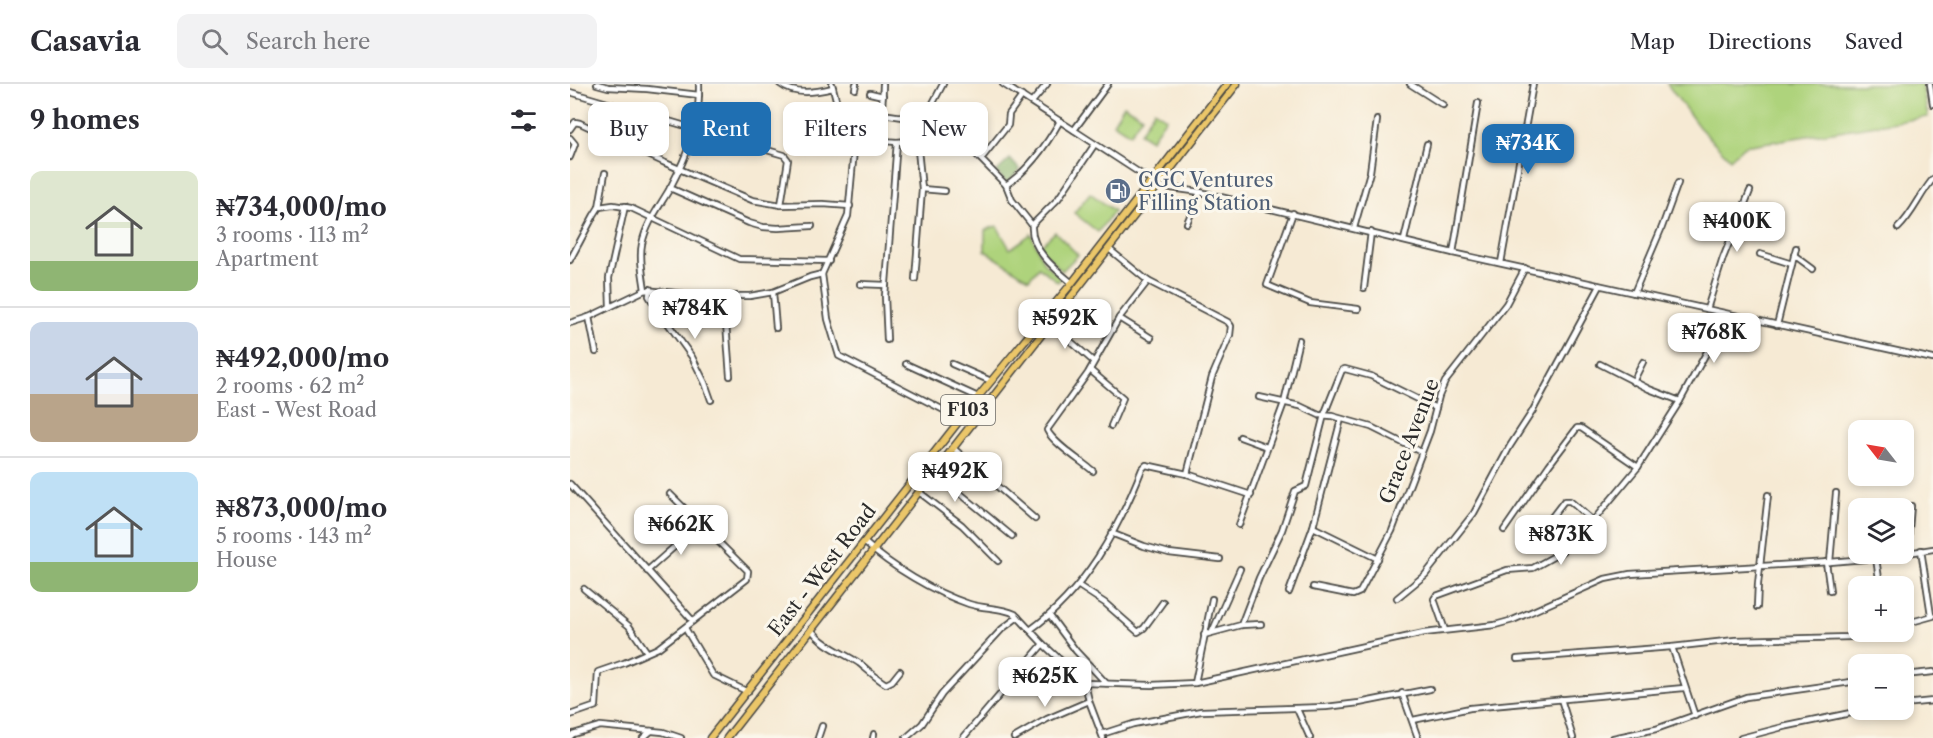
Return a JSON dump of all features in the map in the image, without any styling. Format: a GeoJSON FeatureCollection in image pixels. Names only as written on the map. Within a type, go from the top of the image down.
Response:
{"type":"FeatureCollection","features":[{"type":"Feature","properties":{"kind":"main road","name":"East - West Road"},"geometry":{"type":"LineString","coordinates":[[727,738],[1109,249],[1227,84]]}},
{"type":"Feature","properties":{"kind":"main road","name":"East - West Road"},"geometry":{"type":"LineString","coordinates":[[710,738],[978,397],[1237,84]]}},
{"type":"Feature","properties":{"kind":"street"},"geometry":{"type":"LineString","coordinates":[[597,84],[608,87],[699,95]]}},
{"type":"Feature","properties":{"kind":"street"},"geometry":{"type":"LineString","coordinates":[[698,102],[699,84]]}},
{"type":"Feature","properties":{"kind":"street"},"geometry":{"type":"LineString","coordinates":[[780,84],[806,92],[832,86],[836,102]]}},
{"type":"Feature","properties":{"kind":"street"},"geometry":{"type":"LineString","coordinates":[[883,84],[882,114],[900,117]]}},
{"type":"Feature","properties":{"kind":"street"},"geometry":{"type":"LineString","coordinates":[[934,102],[943,84]]}},
{"type":"Feature","properties":{"kind":"street"},"geometry":{"type":"LineString","coordinates":[[1003,84],[1155,184],[1293,213],[1453,253],[1727,315],[1933,359]]}},
{"type":"Feature","properties":{"kind":"street"},"geometry":{"type":"LineString","coordinates":[[1032,102],[1047,84]]}},
{"type":"Feature","properties":{"kind":"street"},"geometry":{"type":"LineString","coordinates":[[1074,130],[1108,84]]}},
{"type":"Feature","properties":{"kind":"street"},"geometry":{"type":"LineString","coordinates":[[1410,84],[1443,105]]}},
{"type":"Feature","properties":{"kind":"street"},"geometry":{"type":"LineString","coordinates":[[1501,263],[1533,84]]}},
{"type":"Feature","properties":{"kind":"street"},"geometry":{"type":"LineString","coordinates":[[1930,84],[1933,104]]}},
{"type":"Feature","properties":{"kind":"street"},"geometry":{"type":"LineString","coordinates":[[570,92],[681,123]]}},
{"type":"Feature","properties":{"kind":"street"},"geometry":{"type":"LineString","coordinates":[[870,93],[883,96]]}},
{"type":"Feature","properties":{"kind":"street"},"geometry":{"type":"LineString","coordinates":[[981,159],[1008,125],[1010,114],[1022,96]]}},
{"type":"Feature","properties":{"kind":"street"},"geometry":{"type":"LineString","coordinates":[[1453,253],[1478,103]]}},
{"type":"Feature","properties":{"kind":"street"},"geometry":{"type":"LineString","coordinates":[[1354,228],[1370,171],[1377,120]]}},
{"type":"Feature","properties":{"kind":"street"},"geometry":{"type":"LineString","coordinates":[[1006,185],[1017,177],[1038,154],[1060,121]]}},
{"type":"Feature","properties":{"kind":"street"},"geometry":{"type":"LineString","coordinates":[[570,129],[575,122],[580,123],[752,200],[781,206],[823,204],[850,206]]}},
{"type":"Feature","properties":{"kind":"street"},"geometry":{"type":"LineString","coordinates":[[570,138],[575,144],[570,157]]}},
{"type":"Feature","properties":{"kind":"street"},"geometry":{"type":"LineString","coordinates":[[888,141],[900,142]]}},
{"type":"Feature","properties":{"kind":"street"},"geometry":{"type":"LineString","coordinates":[[887,340],[886,285],[897,142]]}},
{"type":"Feature","properties":{"kind":"street"},"geometry":{"type":"LineString","coordinates":[[1072,283],[1052,265],[1041,251],[1031,234],[1032,225],[1058,199],[1095,144]]}},
{"type":"Feature","properties":{"kind":"street"},"geometry":{"type":"LineString","coordinates":[[1404,240],[1427,144]]}},
{"type":"Feature","properties":{"kind":"street"},"geometry":{"type":"LineString","coordinates":[[771,152],[787,157],[781,206]]}},
{"type":"Feature","properties":{"kind":"street"},"geometry":{"type":"LineString","coordinates":[[686,156],[653,218],[642,244],[641,258],[647,290],[654,304],[692,357],[711,400]]}},
{"type":"Feature","properties":{"kind":"street"},"geometry":{"type":"LineString","coordinates":[[854,156],[850,206],[844,229],[822,274],[828,319],[839,356],[961,419]]}},
{"type":"Feature","properties":{"kind":"street"},"geometry":{"type":"LineString","coordinates":[[915,279],[922,189],[919,156]]}},
{"type":"Feature","properties":{"kind":"street"},"geometry":{"type":"LineString","coordinates":[[978,156],[1006,185],[1012,200],[1032,225]]}},
{"type":"Feature","properties":{"kind":"street"},"geometry":{"type":"LineString","coordinates":[[570,260],[599,207],[605,173]]}},
{"type":"Feature","properties":{"kind":"street"},"geometry":{"type":"LineString","coordinates":[[1898,228],[1912,213],[1919,196],[1933,179]]}},
{"type":"Feature","properties":{"kind":"street"},"geometry":{"type":"LineString","coordinates":[[1634,293],[1678,183]]}},
{"type":"Feature","properties":{"kind":"street"},"geometry":{"type":"LineString","coordinates":[[670,188],[763,227],[812,226]]}},
{"type":"Feature","properties":{"kind":"street"},"geometry":{"type":"LineString","coordinates":[[922,189],[945,191]]}},
{"type":"Feature","properties":{"kind":"street"},"geometry":{"type":"LineString","coordinates":[[1707,309],[1723,258],[1750,191]]}},
{"type":"Feature","properties":{"kind":"street"},"geometry":{"type":"LineString","coordinates":[[1187,223],[1200,192]]}},
{"type":"Feature","properties":{"kind":"street"},"geometry":{"type":"LineString","coordinates":[[599,207],[625,206],[739,259],[829,261]]}},
{"type":"Feature","properties":{"kind":"street"},"geometry":{"type":"LineString","coordinates":[[610,307],[609,278],[625,206]]}},
{"type":"Feature","properties":{"kind":"street"},"geometry":{"type":"LineString","coordinates":[[1293,213],[1270,273],[1268,285],[1310,303],[1358,309]]}},
{"type":"Feature","properties":{"kind":"street"},"geometry":{"type":"LineString","coordinates":[[1364,288],[1371,232]]}},
{"type":"Feature","properties":{"kind":"street"},"geometry":{"type":"LineString","coordinates":[[1777,325],[1796,248]]}},
{"type":"Feature","properties":{"kind":"street"},"geometry":{"type":"LineString","coordinates":[[1109,249],[1148,281],[1228,322],[1231,326],[1230,335],[1212,377],[1187,474]]}},
{"type":"Feature","properties":{"kind":"street"},"geometry":{"type":"LineString","coordinates":[[1760,254],[1792,264]]}},
{"type":"Feature","properties":{"kind":"street"},"geometry":{"type":"LineString","coordinates":[[1794,255],[1813,269]]}},
{"type":"Feature","properties":{"kind":"street","name":"Grace Avenue"},"geometry":{"type":"LineString","coordinates":[[1312,587],[1353,595],[1358,593],[1392,531],[1430,431],[1445,382],[1506,304],[1525,268]]}},
{"type":"Feature","properties":{"kind":"street"},"geometry":{"type":"LineString","coordinates":[[570,322],[589,317],[647,290],[705,296],[774,292],[822,274]]}},
{"type":"Feature","properties":{"kind":"street"},"geometry":{"type":"LineString","coordinates":[[1093,471],[1056,441],[1047,430],[1090,370],[1119,318],[1148,281]]}},
{"type":"Feature","properties":{"kind":"street"},"geometry":{"type":"LineString","coordinates":[[861,284],[886,285]]}},
{"type":"Feature","properties":{"kind":"street"},"geometry":{"type":"LineString","coordinates":[[1396,598],[1425,575],[1474,513],[1600,286]]}},
{"type":"Feature","properties":{"kind":"street"},"geometry":{"type":"LineString","coordinates":[[774,292],[776,328]]}},
{"type":"Feature","properties":{"kind":"street"},"geometry":{"type":"LineString","coordinates":[[724,296],[730,376]]}},
{"type":"Feature","properties":{"kind":"street"},"geometry":{"type":"LineString","coordinates":[[1445,630],[1434,599],[1436,596],[1507,570],[1533,568],[1543,564],[1582,534],[1638,467],[1680,402],[1727,315]]}},
{"type":"Feature","properties":{"kind":"street"},"geometry":{"type":"LineString","coordinates":[[589,317],[596,352]]}},
{"type":"Feature","properties":{"kind":"street"},"geometry":{"type":"LineString","coordinates":[[1119,318],[1151,338]]}},
{"type":"Feature","properties":{"kind":"street"},"geometry":{"type":"LineString","coordinates":[[1051,324],[1094,361]]}},
{"type":"Feature","properties":{"kind":"street"},"geometry":{"type":"LineString","coordinates":[[1239,525],[1284,403],[1299,339]]}},
{"type":"Feature","properties":{"kind":"street"},"geometry":{"type":"LineString","coordinates":[[1634,382],[1642,362]]}},
{"type":"Feature","properties":{"kind":"street"},"geometry":{"type":"LineString","coordinates":[[906,363],[978,397]]}},
{"type":"Feature","properties":{"kind":"street"},"geometry":{"type":"LineString","coordinates":[[952,364],[991,381]]}},
{"type":"Feature","properties":{"kind":"street"},"geometry":{"type":"LineString","coordinates":[[1600,364],[1680,402]]}},
{"type":"Feature","properties":{"kind":"street"},"geometry":{"type":"LineString","coordinates":[[1241,625],[1259,578],[1282,530],[1295,491],[1306,486],[1324,415],[1339,373],[1345,369],[1371,376],[1436,408]]}},
{"type":"Feature","properties":{"kind":"street"},"geometry":{"type":"LineString","coordinates":[[1090,370],[1123,398],[1111,426]]}},
{"type":"Feature","properties":{"kind":"street"},"geometry":{"type":"LineString","coordinates":[[1259,397],[1300,406],[1312,412],[1371,427],[1422,452]]}},
{"type":"Feature","properties":{"kind":"street"},"geometry":{"type":"LineString","coordinates":[[1289,592],[1313,527],[1341,419]]}},
{"type":"Feature","properties":{"kind":"street"},"geometry":{"type":"LineString","coordinates":[[1504,530],[1577,428],[1581,428],[1638,467]]}},
{"type":"Feature","properties":{"kind":"street"},"geometry":{"type":"LineString","coordinates":[[1240,437],[1267,447]]}},
{"type":"Feature","properties":{"kind":"street"},"geometry":{"type":"LineString","coordinates":[[953,448],[1035,519]]}},
{"type":"Feature","properties":{"kind":"street"},"geometry":{"type":"LineString","coordinates":[[1030,630],[1050,616],[1079,586],[1111,533],[1144,466],[1187,474],[1251,495]]}},
{"type":"Feature","properties":{"kind":"street"},"geometry":{"type":"LineString","coordinates":[[934,472],[1012,536]]}},
{"type":"Feature","properties":{"kind":"street"},"geometry":{"type":"LineString","coordinates":[[570,484],[693,621]]}},
{"type":"Feature","properties":{"kind":"street"},"geometry":{"type":"LineString","coordinates":[[919,492],[962,525],[998,561]]}},
{"type":"Feature","properties":{"kind":"street"},"geometry":{"type":"LineString","coordinates":[[1830,591],[1828,562],[1836,493]]}},
{"type":"Feature","properties":{"kind":"street"},"geometry":{"type":"LineString","coordinates":[[570,715],[596,706],[598,672],[658,648],[747,579],[748,571],[670,494]]}},
{"type":"Feature","properties":{"kind":"street"},"geometry":{"type":"LineString","coordinates":[[1757,608],[1767,495]]}},
{"type":"Feature","properties":{"kind":"street"},"geometry":{"type":"LineString","coordinates":[[1535,539],[1564,501],[1570,501],[1593,521]]}},
{"type":"Feature","properties":{"kind":"street"},"geometry":{"type":"LineString","coordinates":[[647,570],[700,524]]}},
{"type":"Feature","properties":{"kind":"street"},"geometry":{"type":"LineString","coordinates":[[1313,527],[1378,559]]}},
{"type":"Feature","properties":{"kind":"street"},"geometry":{"type":"LineString","coordinates":[[1111,533],[1169,553],[1220,559]]}},
{"type":"Feature","properties":{"kind":"street"},"geometry":{"type":"LineString","coordinates":[[864,543],[882,558],[948,596],[981,608],[1009,611],[1018,617],[1085,683],[1102,736],[1132,724],[1201,711],[1297,709],[1359,703],[1430,689]]}},
{"type":"Feature","properties":{"kind":"street"},"geometry":{"type":"LineString","coordinates":[[1914,552],[1933,549]]}},
{"type":"Feature","properties":{"kind":"street"},"geometry":{"type":"LineString","coordinates":[[1914,621],[1932,616],[1922,550]]}},
{"type":"Feature","properties":{"kind":"street"},"geometry":{"type":"LineString","coordinates":[[1085,683],[1151,685],[1195,683],[1424,633],[1467,629],[1513,620],[1605,579],[1630,574],[1848,560]]}},
{"type":"Feature","properties":{"kind":"street"},"geometry":{"type":"LineString","coordinates":[[1212,632],[1240,569]]}},
{"type":"Feature","properties":{"kind":"street"},"geometry":{"type":"LineString","coordinates":[[1079,586],[1106,603],[1138,632],[1144,628],[1163,602]]}},
{"type":"Feature","properties":{"kind":"street"},"geometry":{"type":"LineString","coordinates":[[584,589],[629,626],[647,652]]}},
{"type":"Feature","properties":{"kind":"street"},"geometry":{"type":"LineString","coordinates":[[1195,683],[1212,599]]}},
{"type":"Feature","properties":{"kind":"street"},"geometry":{"type":"LineString","coordinates":[[1050,616],[1076,651],[1107,683]]}},
{"type":"Feature","properties":{"kind":"street"},"geometry":{"type":"LineString","coordinates":[[906,738],[922,724],[942,694],[1002,629],[1018,617]]}},
{"type":"Feature","properties":{"kind":"street"},"geometry":{"type":"LineString","coordinates":[[1204,635],[1241,625],[1261,624]]}},
{"type":"Feature","properties":{"kind":"street"},"geometry":{"type":"LineString","coordinates":[[685,628],[713,675],[748,692]]}},
{"type":"Feature","properties":{"kind":"street"},"geometry":{"type":"LineString","coordinates":[[811,629],[817,637],[858,662],[886,684],[892,681],[900,671]]}},
{"type":"Feature","properties":{"kind":"street"},"geometry":{"type":"LineString","coordinates":[[1517,659],[1735,640],[1848,637]]}},
{"type":"Feature","properties":{"kind":"street"},"geometry":{"type":"LineString","coordinates":[[963,738],[1043,644]]}},
{"type":"Feature","properties":{"kind":"street"},"geometry":{"type":"LineString","coordinates":[[1672,647],[1695,716]]}},
{"type":"Feature","properties":{"kind":"street"},"geometry":{"type":"LineString","coordinates":[[1914,674],[1933,672]]}},
{"type":"Feature","properties":{"kind":"street"},"geometry":{"type":"LineString","coordinates":[[1613,738],[1656,729],[1746,697],[1848,682]]}},
{"type":"Feature","properties":{"kind":"street"},"geometry":{"type":"LineString","coordinates":[[1413,720],[1470,708],[1684,688]]}},
{"type":"Feature","properties":{"kind":"street"},"geometry":{"type":"LineString","coordinates":[[1402,693],[1418,738]]}},
{"type":"Feature","properties":{"kind":"street"},"geometry":{"type":"LineString","coordinates":[[1561,699],[1573,738]]}},
{"type":"Feature","properties":{"kind":"street"},"geometry":{"type":"LineString","coordinates":[[1014,738],[1089,701]]}},
{"type":"Feature","properties":{"kind":"street"},"geometry":{"type":"LineString","coordinates":[[1914,703],[1933,701]]}},
{"type":"Feature","properties":{"kind":"street"},"geometry":{"type":"LineString","coordinates":[[1297,709],[1310,738]]}},
{"type":"Feature","properties":{"kind":"street"},"geometry":{"type":"LineString","coordinates":[[1741,738],[1848,714]]}},
{"type":"Feature","properties":{"kind":"street"},"geometry":{"type":"LineString","coordinates":[[570,737],[600,726],[651,731],[681,738]]}},
{"type":"Feature","properties":{"kind":"street"},"geometry":{"type":"LineString","coordinates":[[818,738],[822,726]]}},
{"type":"Feature","properties":{"kind":"street"},"geometry":{"type":"LineString","coordinates":[[643,738],[651,731]]}},
{"type":"Feature","properties":{"kind":"green space"},"geometry":{"type":"Polygon","coordinates":[[[1667,84],[1922,84],[1928,117],[1744,146],[1730,159],[1699,127],[1667,84]]]}},
{"type":"Feature","properties":{"kind":"green space"},"geometry":{"type":"Polygon","coordinates":[[[1124,105],[1142,116],[1130,134],[1113,123],[1124,105]]]}},
{"type":"Feature","properties":{"kind":"green space"},"geometry":{"type":"Polygon","coordinates":[[[1154,110],[1166,118],[1151,140],[1140,133],[1154,110]]]}},
{"type":"Feature","properties":{"kind":"green space"},"geometry":{"type":"Polygon","coordinates":[[[1010,159],[1020,170],[1007,183],[996,172],[1010,159]]]}},
{"type":"Feature","properties":{"kind":"green space"},"geometry":{"type":"Polygon","coordinates":[[[1090,193],[1114,211],[1098,232],[1074,213],[1090,193]]]}},
{"type":"Feature","properties":{"kind":"green space"},"geometry":{"type":"Polygon","coordinates":[[[997,226],[1010,249],[1031,234],[1044,263],[1061,278],[1058,282],[1039,267],[1029,279],[985,251],[985,230],[997,226]]]}},
{"type":"Feature","properties":{"kind":"green space"},"geometry":{"type":"Polygon","coordinates":[[[1055,232],[1078,255],[1062,271],[1039,247],[1055,232]]]}},
{"type":"Feature","properties":{"kind":"place","name":"CGC Ventures Filling Station"},"geometry":{"type":"Point","coordinates":[1118,191]}}]}
